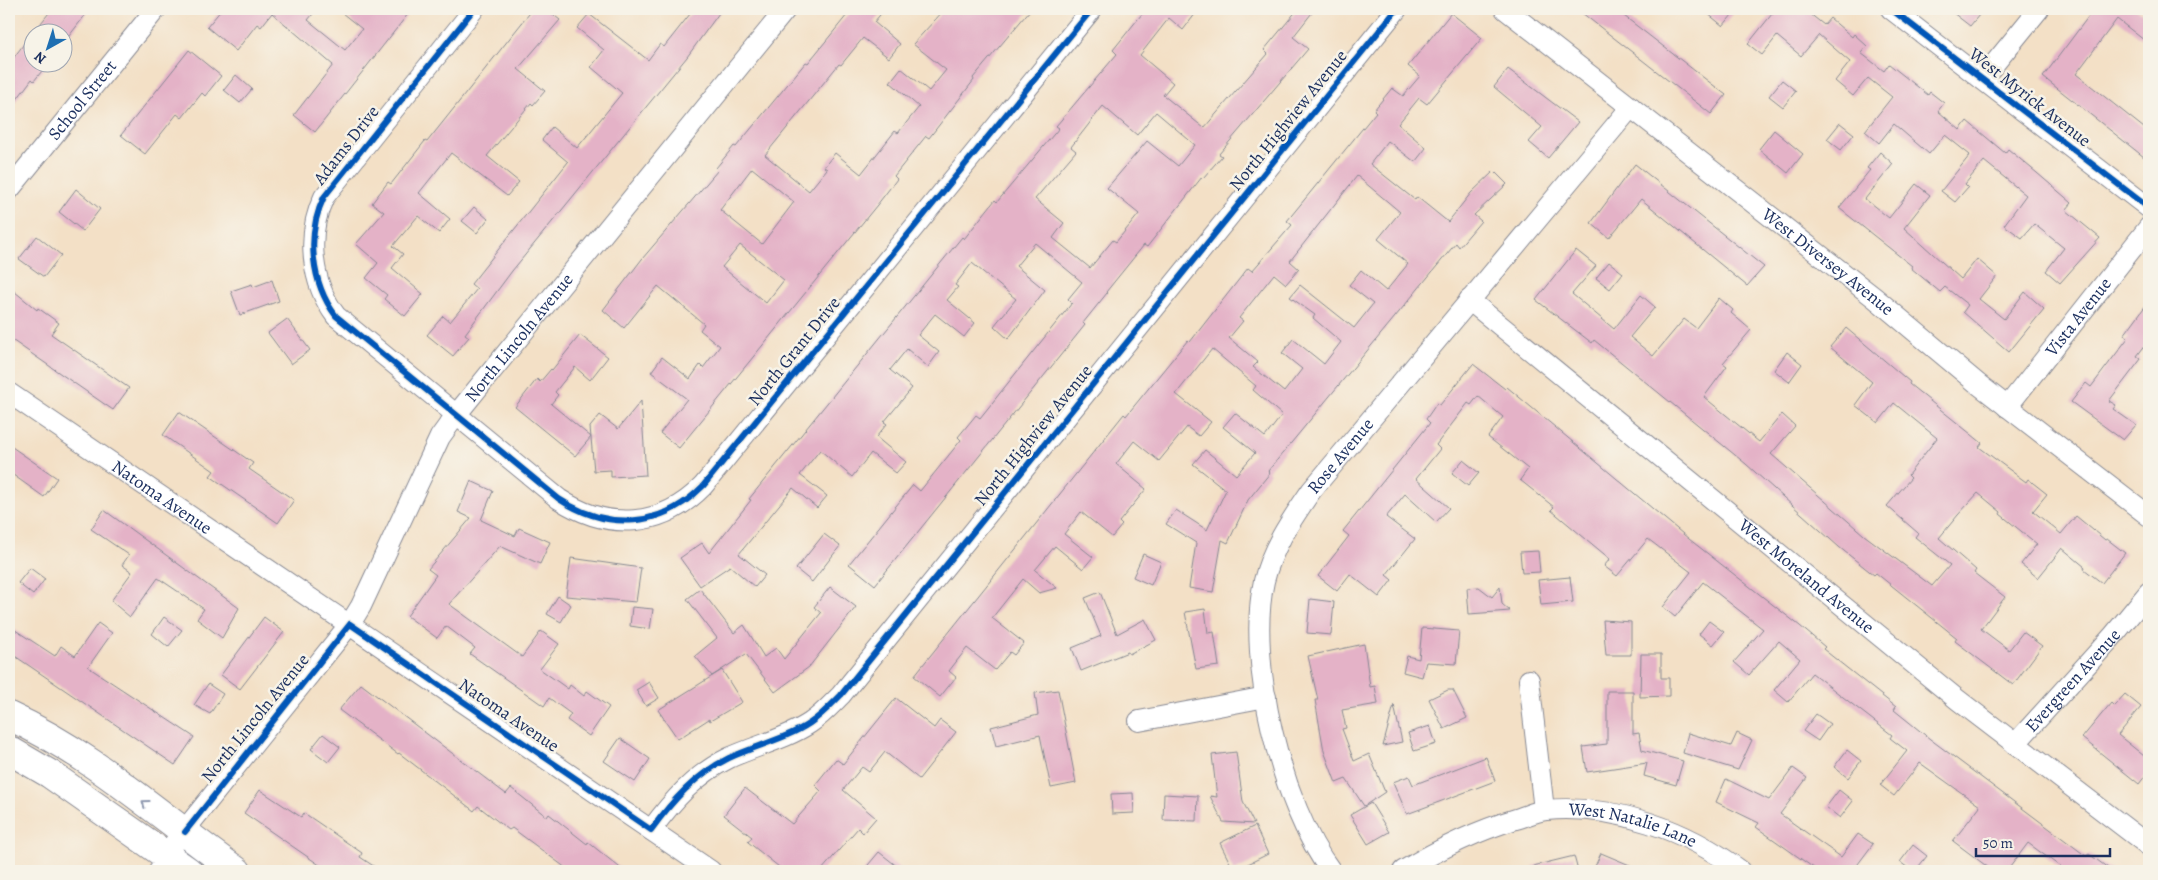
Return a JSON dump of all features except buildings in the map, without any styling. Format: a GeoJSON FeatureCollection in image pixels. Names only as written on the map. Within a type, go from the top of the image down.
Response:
{"type":"FeatureCollection","features":[{"type":"Feature","properties":{"kind":"main road"},"geometry":{"type":"LineString","coordinates":[[9,716],[43,732],[82,756],[237,871]]}},
{"type":"Feature","properties":{"kind":"main road"},"geometry":{"type":"LineString","coordinates":[[9,750],[50,774],[159,864],[188,871]]}},
{"type":"Feature","properties":{"kind":"street","name":"School Street"},"geometry":{"type":"LineString","coordinates":[[9,190],[156,9]]}},
{"type":"Feature","properties":{"kind":"street","name":"Adams Drive"},"geometry":{"type":"LineString","coordinates":[[456,415],[336,316],[324,301],[318,284],[314,237],[319,208],[333,184],[474,9]]}},
{"type":"Feature","properties":{"kind":"street","name":"North Lincoln Avenue"},"geometry":{"type":"LineString","coordinates":[[159,864],[350,624],[361,606],[440,437],[456,415],[786,9]]}},
{"type":"Feature","properties":{"kind":"street","name":"North Grant Drive"},"geometry":{"type":"LineString","coordinates":[[456,415],[559,499],[585,513],[611,520],[645,519],[673,510],[703,486],[1092,9]]}},
{"type":"Feature","properties":{"kind":"street","name":"North Highview Avenue"},"geometry":{"type":"LineString","coordinates":[[651,830],[686,787],[704,773],[728,759],[808,725],[841,695],[1397,9]]}},
{"type":"Feature","properties":{"kind":"street","name":"West Diversey Avenue"},"geometry":{"type":"LineString","coordinates":[[1505,9],[1875,298],[2007,407],[2149,516]]}},
{"type":"Feature","properties":{"kind":"street","name":"West Myrick Avenue"},"geometry":{"type":"LineString","coordinates":[[1891,9],[2149,208]]}},
{"type":"Feature","properties":{"kind":"street"},"geometry":{"type":"LineString","coordinates":[[1982,79],[2039,9]]}},
{"type":"Feature","properties":{"kind":"street","name":"Rose Avenue"},"geometry":{"type":"LineString","coordinates":[[1331,871],[1302,824],[1287,789],[1266,697],[1260,656],[1259,612],[1264,580],[1273,554],[1286,527],[1311,491],[1631,107]]}},
{"type":"Feature","properties":{"kind":"street","name":"Vista Avenue"},"geometry":{"type":"LineString","coordinates":[[2007,407],[2149,226]]}},
{"type":"Feature","properties":{"kind":"street","name":"West Moreland Avenue"},"geometry":{"type":"LineString","coordinates":[[1469,300],[1958,700],[2149,846]]}},
{"type":"Feature","properties":{"kind":"street","name":"Natoma Avenue"},"geometry":{"type":"LineString","coordinates":[[9,393],[711,871]]}},
{"type":"Feature","properties":{"kind":"street","name":"Evergreen Avenue"},"geometry":{"type":"LineString","coordinates":[[2016,744],[2112,637],[2149,592]]}},
{"type":"Feature","properties":{"kind":"street","name":"West Natalie Lane"},"geometry":{"type":"LineString","coordinates":[[1528,680],[1544,810]]}},
{"type":"Feature","properties":{"kind":"street"},"geometry":{"type":"LineString","coordinates":[[1139,721],[1266,697]]}},
{"type":"Feature","properties":{"kind":"street","name":"West Natalie Lane"},"geometry":{"type":"LineString","coordinates":[[1402,871],[1486,828],[1544,810],[1580,810],[1648,822],[1694,841],[1741,871]]}},
{"type":"Feature","properties":{"kind":"cycle path"},"geometry":{"type":"LineString","coordinates":[[474,9],[324,197],[318,211],[313,242],[316,274],[321,289],[336,316],[559,499],[596,516],[615,520],[634,520],[652,517],[670,510],[687,500],[703,486],[1092,9]]}},
{"type":"Feature","properties":{"kind":"cycle path"},"geometry":{"type":"LineString","coordinates":[[185,832],[350,624],[651,830],[676,799],[695,780],[717,764],[781,738],[810,723],[841,695],[1397,9]]}},
{"type":"Feature","properties":{"kind":"cycle path"},"geometry":{"type":"LineString","coordinates":[[1891,9],[2149,208]]}}]}
